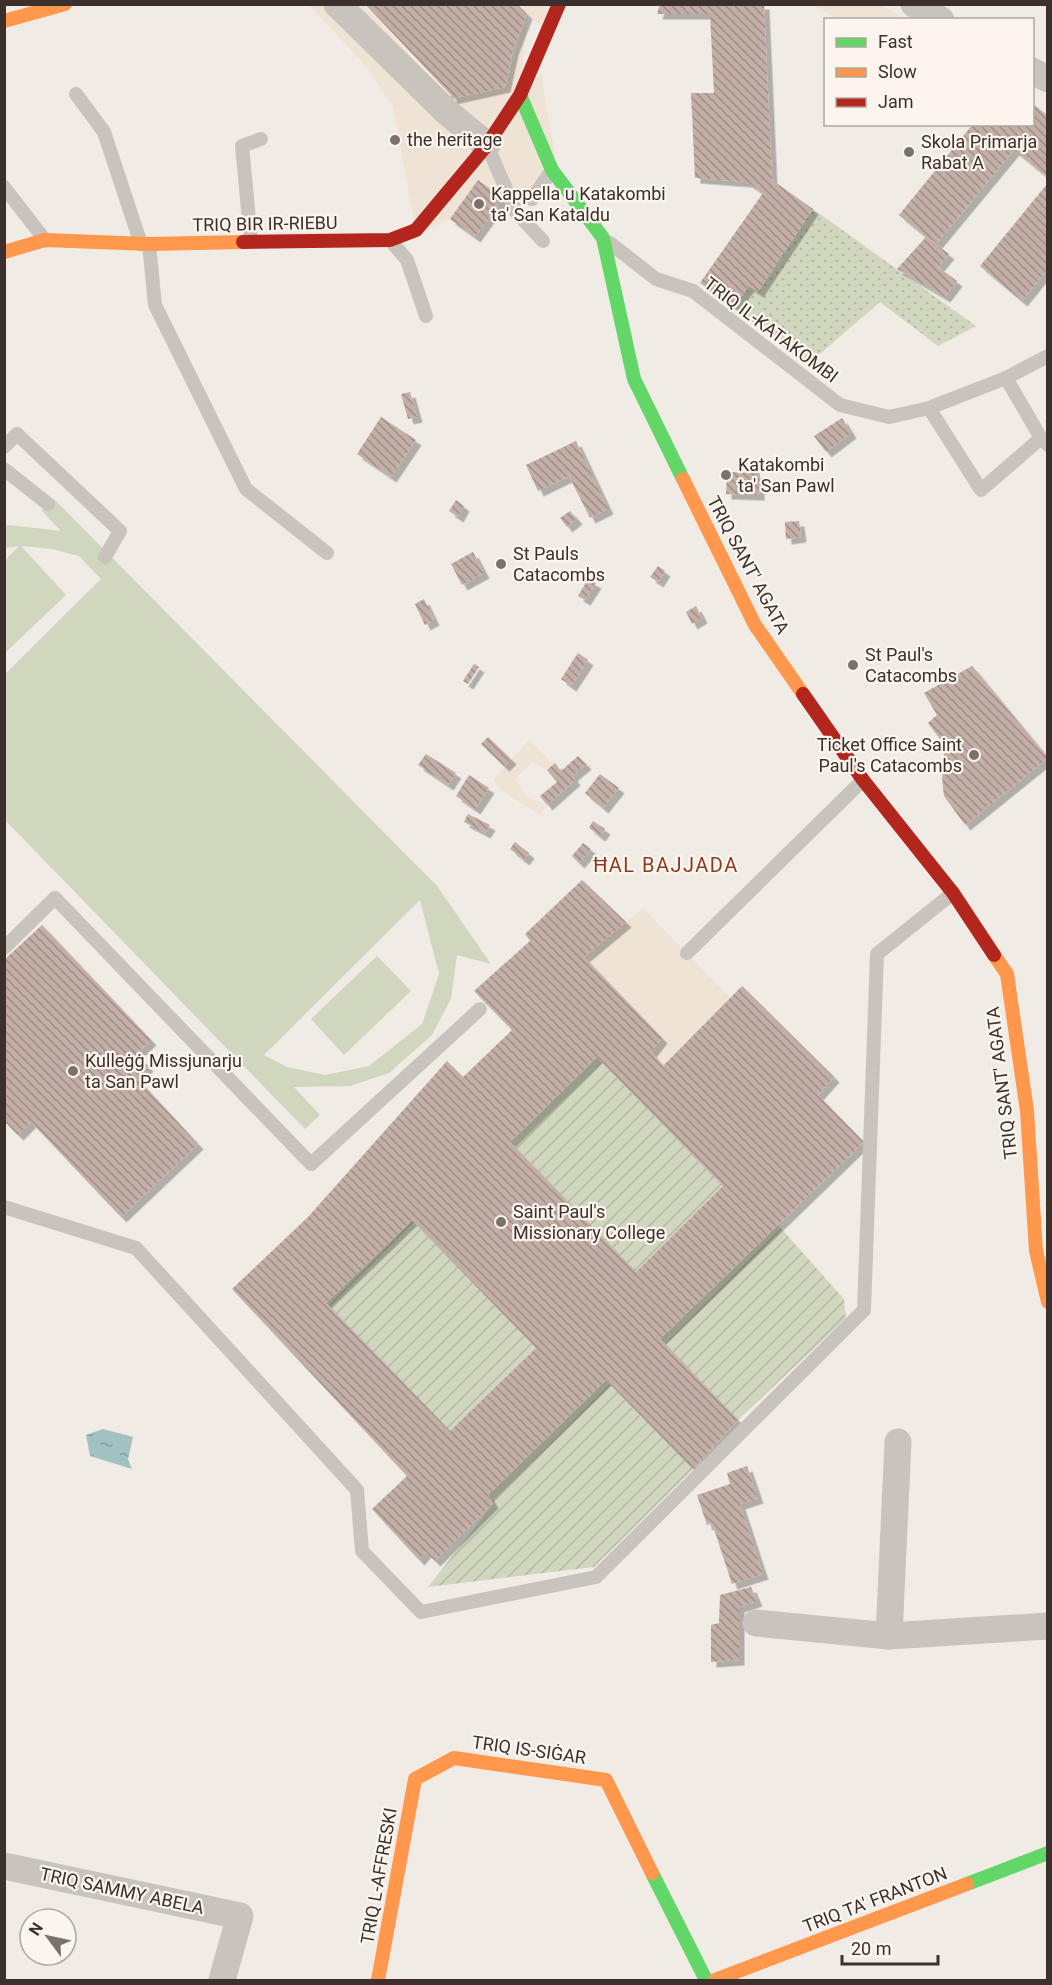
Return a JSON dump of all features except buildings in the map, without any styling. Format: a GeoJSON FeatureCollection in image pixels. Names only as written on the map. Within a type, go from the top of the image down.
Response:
{"type":"FeatureCollection","features":[{"type":"Feature","properties":{"kind":"street"},"geometry":{"type":"LineString","coordinates":[[4,21],[65,4]]}},
{"type":"Feature","properties":{"kind":"street"},"geometry":{"type":"LineString","coordinates":[[337,4],[448,113],[487,145]]}},
{"type":"Feature","properties":{"kind":"street","name":"TRIQ BIR IR-RIEBU"},"geometry":{"type":"LineString","coordinates":[[4,252],[45,240],[145,244],[390,240],[416,230],[487,145],[520,95],[559,4]]}},
{"type":"Feature","properties":{"kind":"street"},"geometry":{"type":"LineString","coordinates":[[915,4],[938,18]]}},
{"type":"Feature","properties":{"kind":"street","name":"TRIQ SANT' AGATA"},"geometry":{"type":"LineString","coordinates":[[520,95],[552,170],[603,238],[634,379],[754,625],[863,780],[952,893],[1007,974],[1027,1111],[1036,1251],[1047,1302]]}},
{"type":"Feature","properties":{"kind":"street"},"geometry":{"type":"LineString","coordinates":[[889,1636],[898,1442]]}},
{"type":"Feature","properties":{"kind":"street"},"geometry":{"type":"LineString","coordinates":[[756,1623],[889,1636],[1047,1626]]}},
{"type":"Feature","properties":{"kind":"street","name":"TRIQ IS-SIĠAR"},"geometry":{"type":"LineString","coordinates":[[415,1779],[454,1758],[606,1779],[706,1980]]}},
{"type":"Feature","properties":{"kind":"street","name":"TRIQ L-AFFRESKI"},"geometry":{"type":"LineString","coordinates":[[378,1980],[415,1779]]}},
{"type":"Feature","properties":{"kind":"street","name":"TRIQ TA' FRANTON"},"geometry":{"type":"LineString","coordinates":[[715,1980],[1047,1853]]}},
{"type":"Feature","properties":{"kind":"street","name":"TRIQ SAMMY ABELA"},"geometry":{"type":"LineString","coordinates":[[4,1866],[240,1916],[222,1980]]}},
{"type":"Feature","properties":{"kind":"lane"},"geometry":{"type":"LineString","coordinates":[[76,94],[104,132],[145,244],[155,305],[246,489],[327,553]]}},
{"type":"Feature","properties":{"kind":"lane"},"geometry":{"type":"LineString","coordinates":[[251,241],[242,146],[261,139]]}},
{"type":"Feature","properties":{"kind":"lane"},"geometry":{"type":"LineString","coordinates":[[487,145],[516,212],[543,241]]}},
{"type":"Feature","properties":{"kind":"lane"},"geometry":{"type":"LineString","coordinates":[[532,199],[552,170]]}},
{"type":"Feature","properties":{"kind":"lane"},"geometry":{"type":"LineString","coordinates":[[4,187],[45,240]]}},
{"type":"Feature","properties":{"kind":"lane","name":"TRIQ IL-KATAKOMBI"},"geometry":{"type":"LineString","coordinates":[[603,238],[656,279],[693,291],[840,405],[889,417],[929,408],[1005,378],[1047,356]]}},
{"type":"Feature","properties":{"kind":"lane"},"geometry":{"type":"LineString","coordinates":[[390,240],[407,260],[426,316]]}},
{"type":"Feature","properties":{"kind":"lane"},"geometry":{"type":"LineString","coordinates":[[929,408],[981,490],[1044,441],[1005,378]]}},
{"type":"Feature","properties":{"kind":"lane"},"geometry":{"type":"LineString","coordinates":[[4,447],[17,434],[120,531],[105,557]]}},
{"type":"Feature","properties":{"kind":"lane"},"geometry":{"type":"LineString","coordinates":[[4,469],[48,504]]}},
{"type":"Feature","properties":{"kind":"lane"},"geometry":{"type":"LineString","coordinates":[[687,953],[863,780]]}},
{"type":"Feature","properties":{"kind":"lane"},"geometry":{"type":"LineString","coordinates":[[4,1207],[136,1248],[357,1490],[362,1551],[421,1612],[596,1577],[864,1310],[877,954],[952,893]]}},
{"type":"Feature","properties":{"kind":"lane"},"geometry":{"type":"LineString","coordinates":[[4,948],[55,898],[311,1164],[480,1009]]}},
{"type":"Feature","properties":{"kind":"green space"},"geometry":{"type":"Polygon","coordinates":[[[813,209],[976,326],[938,346],[880,302],[807,365],[734,307],[749,286],[758,291],[813,209]]]}},
{"type":"Feature","properties":{"kind":"green space"},"geometry":{"type":"Polygon","coordinates":[[[53,498],[437,886],[491,964],[457,955],[451,999],[432,1035],[389,1073],[350,1086],[294,1087],[320,1115],[305,1129],[5,820],[5,674],[101,579],[79,556],[52,549],[21,546],[66,595],[5,653],[5,560],[19,546],[5,548],[5,526],[61,531],[42,511],[53,498]],[[420,900],[264,1055],[287,1067],[325,1075],[369,1066],[422,1024],[439,974],[420,900]]]}},
{"type":"Feature","properties":{"kind":"green space"},"geometry":{"type":"Polygon","coordinates":[[[377,956],[411,991],[344,1055],[311,1019],[377,956]]]}},
{"type":"Feature","properties":{"kind":"green space"},"geometry":{"type":"Polygon","coordinates":[[[597,1057],[723,1186],[636,1272],[510,1142],[597,1057]]]}},
{"type":"Feature","properties":{"kind":"green space"},"geometry":{"type":"Polygon","coordinates":[[[412,1220],[536,1348],[450,1431],[326,1303],[412,1220]]]}},
{"type":"Feature","properties":{"kind":"green space"},"geometry":{"type":"Polygon","coordinates":[[[778,1225],[844,1299],[846,1318],[738,1420],[660,1339],[778,1225]]]}},
{"type":"Feature","properties":{"kind":"green space"},"geometry":{"type":"Polygon","coordinates":[[[606,1380],[693,1469],[594,1567],[428,1587],[493,1504],[488,1495],[606,1380]]]}},
{"type":"Feature","properties":{"kind":"shaded area"},"geometry":{"type":"Polygon","coordinates":[[[309,5],[364,5],[451,99],[505,87],[527,14],[517,5],[559,5],[548,32],[527,15],[520,94],[541,74],[555,156],[532,199],[516,212],[503,198],[478,180],[450,219],[422,233],[416,230],[393,107],[366,66],[309,5]]]}},
{"type":"Feature","properties":{"kind":"shaded area"},"geometry":{"type":"Polygon","coordinates":[[[812,5],[881,5],[904,18],[836,18],[812,5]]]}},
{"type":"Feature","properties":{"kind":"shaded area"},"geometry":{"type":"Polygon","coordinates":[[[529,740],[553,764],[547,770],[533,762],[515,779],[526,796],[547,806],[540,815],[502,791],[494,779],[529,740]]]}},
{"type":"Feature","properties":{"kind":"shaded area"},"geometry":{"type":"Polygon","coordinates":[[[643,908],[730,998],[663,1066],[651,1052],[662,1038],[584,957],[643,908]]]}},
{"type":"Feature","properties":{"kind":"water"},"geometry":{"type":"Polygon","coordinates":[[[103,1429],[133,1437],[128,1459],[132,1469],[90,1456],[86,1435],[103,1429]]]}},
{"type":"Feature","properties":{"kind":"traffic: fast"},"geometry":{"type":"LineString","coordinates":[[520,95],[552,170],[603,238],[634,379],[683,479]]}},
{"type":"Feature","properties":{"kind":"traffic: fast"},"geometry":{"type":"LineString","coordinates":[[967,1884],[1048,1853]]}},
{"type":"Feature","properties":{"kind":"traffic: fast"},"geometry":{"type":"LineString","coordinates":[[652,1873],[706,1980]]}},
{"type":"Feature","properties":{"kind":"traffic: slow"},"geometry":{"type":"LineString","coordinates":[[4,21],[65,4]]}},
{"type":"Feature","properties":{"kind":"traffic: slow"},"geometry":{"type":"LineString","coordinates":[[4,252],[45,240],[149,244],[243,242]]}},
{"type":"Feature","properties":{"kind":"traffic: slow"},"geometry":{"type":"LineString","coordinates":[[683,479],[755,625],[803,694]]}},
{"type":"Feature","properties":{"kind":"traffic: slow"},"geometry":{"type":"LineString","coordinates":[[994,955],[1007,974],[1027,1111],[1036,1251],[1048,1302]]}},
{"type":"Feature","properties":{"kind":"traffic: slow"},"geometry":{"type":"LineString","coordinates":[[378,1980],[415,1779],[454,1758],[606,1780],[652,1873]]}},
{"type":"Feature","properties":{"kind":"traffic: slow"},"geometry":{"type":"LineString","coordinates":[[715,1980],[967,1884]]}},
{"type":"Feature","properties":{"kind":"traffic: jam"},"geometry":{"type":"LineString","coordinates":[[243,242],[390,240],[416,230],[487,145],[520,95],[559,4]]}},
{"type":"Feature","properties":{"kind":"traffic: jam"},"geometry":{"type":"LineString","coordinates":[[803,694],[863,780],[953,893],[994,955]]}},
{"type":"Feature","properties":{"kind":"place","name":"the heritage"},"geometry":{"type":"Point","coordinates":[395,140]}},
{"type":"Feature","properties":{"kind":"place","name":"Skola Primarja Rabat A"},"geometry":{"type":"Point","coordinates":[909,152]}},
{"type":"Feature","properties":{"kind":"place","name":"Kappella u Katakombi ta' San Kataldu"},"geometry":{"type":"Point","coordinates":[479,204]}},
{"type":"Feature","properties":{"kind":"place","name":"Katakombi ta' San Pawl"},"geometry":{"type":"Point","coordinates":[726,475]}},
{"type":"Feature","properties":{"kind":"place","name":"St Pauls Catacombs"},"geometry":{"type":"Point","coordinates":[501,564]}},
{"type":"Feature","properties":{"kind":"place","name":"St Paul's Catacombs"},"geometry":{"type":"Point","coordinates":[853,665]}},
{"type":"Feature","properties":{"kind":"place","name":"Ticket Office Saint Paul's Catacombs"},"geometry":{"type":"Point","coordinates":[974,755]}},
{"type":"Feature","properties":{"kind":"place","name":"Kulleġġ Missjunarju ta San Pawl"},"geometry":{"type":"Point","coordinates":[73,1071]}},
{"type":"Feature","properties":{"kind":"place","name":"Saint Paul's Missionary College"},"geometry":{"type":"Point","coordinates":[501,1222]}},
{"type":"Feature","properties":{"kind":"district","name":"ĦAL BAJJADA"},"geometry":{"type":"Point","coordinates":[666,865]}}]}
